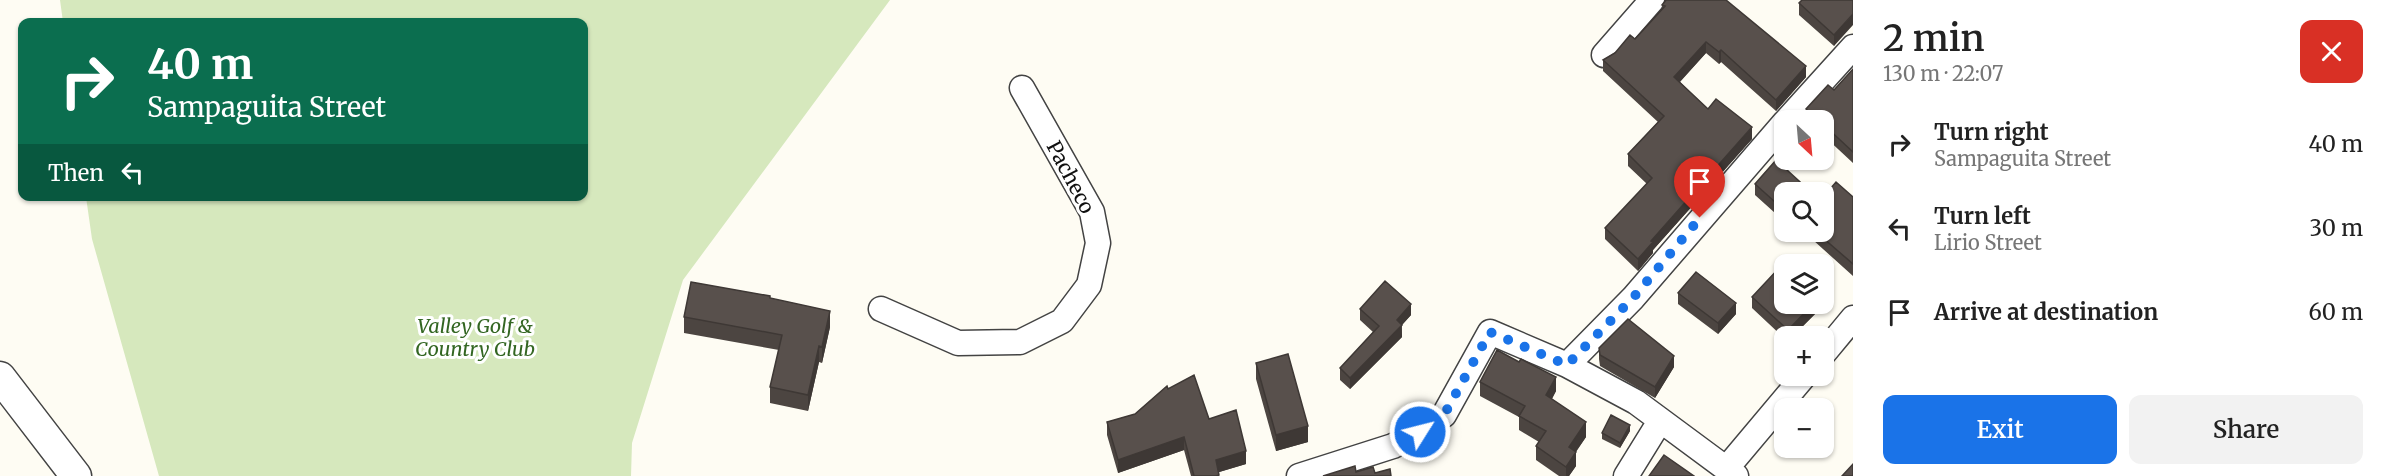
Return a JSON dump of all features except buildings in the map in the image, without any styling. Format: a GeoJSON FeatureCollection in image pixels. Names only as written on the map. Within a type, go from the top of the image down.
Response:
{"type":"FeatureCollection","features":[{"type":"Feature","properties":{"kind":"street"},"geometry":{"type":"LineString","coordinates":[[1604,55],[1652,0]]}},
{"type":"Feature","properties":{"kind":"street"},"geometry":{"type":"LineString","coordinates":[[1796,110],[1853,47]]}},
{"type":"Feature","properties":{"kind":"street","name":"Pacheco"},"geometry":{"type":"LineString","coordinates":[[881,309],[958,343],[1020,342],[1062,321],[1089,285],[1098,243],[1092,212],[1022,88]]}},
{"type":"Feature","properties":{"kind":"street"},"geometry":{"type":"LineString","coordinates":[[1567,365],[1633,298],[1774,135]]}},
{"type":"Feature","properties":{"kind":"street"},"geometry":{"type":"LineString","coordinates":[[1834,341],[1853,318]]}},
{"type":"Feature","properties":{"kind":"street"},"geometry":{"type":"LineString","coordinates":[[1299,476],[1393,447],[1444,415],[1490,332],[1567,365],[1636,402],[1731,472],[1797,386]]}},
{"type":"Feature","properties":{"kind":"street"},"geometry":{"type":"LineString","coordinates":[[0,377],[76,476]]}},
{"type":"Feature","properties":{"kind":"street"},"geometry":{"type":"LineString","coordinates":[[1626,476],[1660,421]]}},
{"type":"Feature","properties":{"kind":"green space","name":"Valley Golf & Country Club"},"geometry":{"type":"Polygon","coordinates":[[[60,0],[890,0],[683,280],[632,443],[631,476],[159,476],[92,239],[87,201],[588,201],[588,18],[62,18],[60,0]]]}},
{"type":"Feature","properties":{"kind":"route"},"geometry":{"type":"LineString","coordinates":[[1420,432],[1444,415],[1490,332],[1567,365],[1633,298],[1700,218]]}}]}
